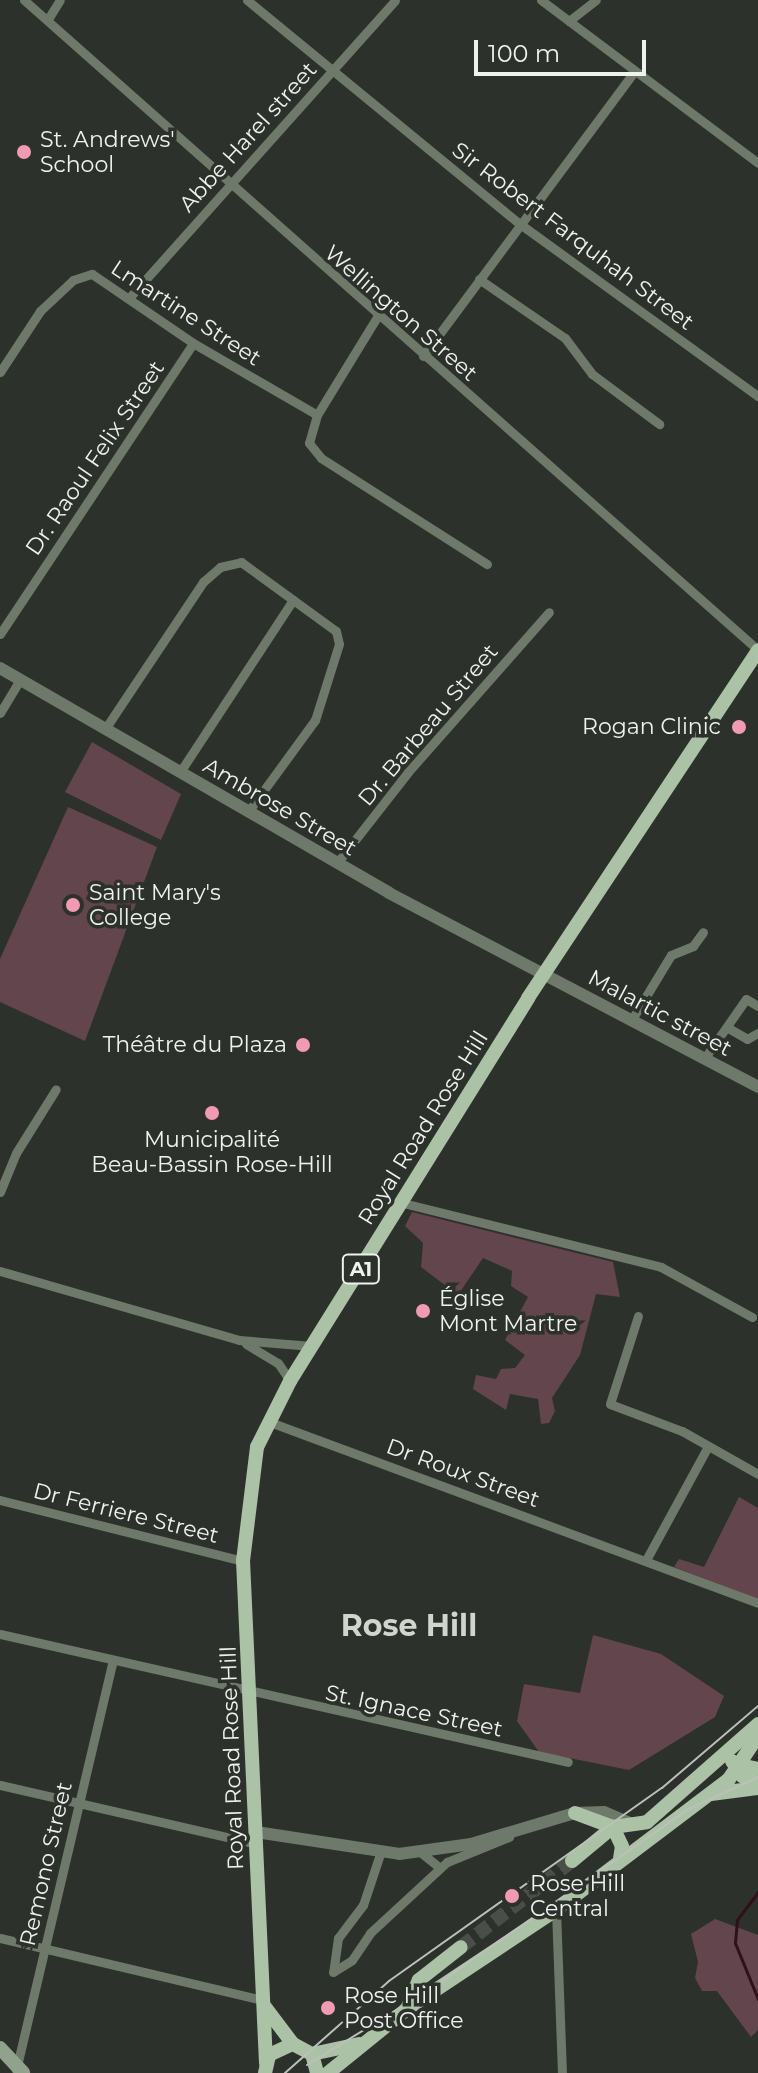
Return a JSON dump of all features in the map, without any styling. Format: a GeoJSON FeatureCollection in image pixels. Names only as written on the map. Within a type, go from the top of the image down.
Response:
{"type":"FeatureCollection","features":[{"type":"Feature","properties":{"kind":"main road","name":"Royal Road Rose Hill"},"geometry":{"type":"LineString","coordinates":[[265,2068],[252,1695],[243,1561],[252,1473],[267,1421],[544,973],[758,650]]}},
{"type":"Feature","properties":{"kind":"main road"},"geometry":{"type":"LineString","coordinates":[[575,1813],[613,1827],[647,1822],[684,1794],[758,1724]]}},
{"type":"Feature","properties":{"kind":"main road"},"geometry":{"type":"LineString","coordinates":[[328,2073],[407,2009],[556,1910],[707,1794],[737,1765],[758,1736]]}},
{"type":"Feature","properties":{"kind":"main road"},"geometry":{"type":"LineString","coordinates":[[736,1746],[737,1765],[758,1786]]}},
{"type":"Feature","properties":{"kind":"main road"},"geometry":{"type":"LineString","coordinates":[[684,1794],[737,1765],[758,1769]]}},
{"type":"Feature","properties":{"kind":"main road"},"geometry":{"type":"LineString","coordinates":[[707,1794],[758,1786]]}},
{"type":"Feature","properties":{"kind":"main road"},"geometry":{"type":"LineString","coordinates":[[613,1827],[622,1846],[620,1858]]}},
{"type":"Feature","properties":{"kind":"main road"},"geometry":{"type":"LineString","coordinates":[[572,1861],[613,1827]]}},
{"type":"Feature","properties":{"kind":"main road"},"geometry":{"type":"LineString","coordinates":[[407,2009],[419,1980],[461,1947]]}},
{"type":"Feature","properties":{"kind":"main road"},"geometry":{"type":"LineString","coordinates":[[262,2002],[293,2044],[312,2054],[367,2042]]}},
{"type":"Feature","properties":{"kind":"main road","name":"A1"},"geometry":{"type":"LineString","coordinates":[[265,2068],[276,2048],[293,2044]]}},
{"type":"Feature","properties":{"kind":"main road"},"geometry":{"type":"LineString","coordinates":[[0,2048],[18,2071]]}},
{"type":"Feature","properties":{"kind":"main road"},"geometry":{"type":"LineString","coordinates":[[312,2054],[317,2073]]}},
{"type":"Feature","properties":{"kind":"street","name":"Wellington Street"},"geometry":{"type":"LineString","coordinates":[[24,0],[229,186],[758,650]]}},
{"type":"Feature","properties":{"kind":"street"},"geometry":{"type":"LineString","coordinates":[[48,19],[60,0]]}},
{"type":"Feature","properties":{"kind":"street","name":"Sir Robert Farquhah Street"},"geometry":{"type":"LineString","coordinates":[[247,0],[520,224],[758,396]]}},
{"type":"Feature","properties":{"kind":"street","name":"Abbe Harel street"},"geometry":{"type":"LineString","coordinates":[[129,298],[395,0]]}},
{"type":"Feature","properties":{"kind":"street"},"geometry":{"type":"LineString","coordinates":[[541,0],[758,163]]}},
{"type":"Feature","properties":{"kind":"street"},"geometry":{"type":"LineString","coordinates":[[569,21],[596,0]]}},
{"type":"Feature","properties":{"kind":"street"},"geometry":{"type":"LineString","coordinates":[[423,356],[635,71]]}},
{"type":"Feature","properties":{"kind":"street","name":"Lmartine Street"},"geometry":{"type":"LineString","coordinates":[[0,372],[40,311],[73,280],[92,274],[193,343],[317,415]]}},
{"type":"Feature","properties":{"kind":"street"},"geometry":{"type":"LineString","coordinates":[[479,279],[565,338],[592,374],[659,424]]}},
{"type":"Feature","properties":{"kind":"street"},"geometry":{"type":"LineString","coordinates":[[377,317],[317,415],[309,443],[321,458],[487,564]]}},
{"type":"Feature","properties":{"kind":"street","name":"Dr. Raoul Felix Street"},"geometry":{"type":"LineString","coordinates":[[0,634],[193,343]]}},
{"type":"Feature","properties":{"kind":"street"},"geometry":{"type":"LineString","coordinates":[[105,729],[203,582],[220,567],[241,562],[336,631],[339,644],[315,720],[248,812]]}},
{"type":"Feature","properties":{"kind":"street"},"geometry":{"type":"LineString","coordinates":[[180,772],[293,600]]}},
{"type":"Feature","properties":{"kind":"street","name":"Dr. Barbeau Street"},"geometry":{"type":"LineString","coordinates":[[337,863],[408,772],[549,612]]}},
{"type":"Feature","properties":{"kind":"street","name":"Ambrose Street"},"geometry":{"type":"LineString","coordinates":[[0,668],[337,863],[544,973]]}},
{"type":"Feature","properties":{"kind":"street"},"geometry":{"type":"LineString","coordinates":[[0,713],[20,680]]}},
{"type":"Feature","properties":{"kind":"street"},"geometry":{"type":"LineString","coordinates":[[631,1021],[671,955],[693,946],[703,932]]}},
{"type":"Feature","properties":{"kind":"street","name":"Malartic street"},"geometry":{"type":"LineString","coordinates":[[544,973],[758,1087]]}},
{"type":"Feature","properties":{"kind":"street"},"geometry":{"type":"LineString","coordinates":[[704,1059],[719,1033],[730,1029],[746,999],[758,1006]]}},
{"type":"Feature","properties":{"kind":"street"},"geometry":{"type":"LineString","coordinates":[[730,1029],[747,1039],[758,1033]]}},
{"type":"Feature","properties":{"kind":"street"},"geometry":{"type":"LineString","coordinates":[[0,1192],[16,1153],[56,1089]]}},
{"type":"Feature","properties":{"kind":"street"},"geometry":{"type":"LineString","coordinates":[[403,1203],[661,1267],[752,1317]]}},
{"type":"Feature","properties":{"kind":"street"},"geometry":{"type":"LineString","coordinates":[[0,1271],[239,1340],[312,1346]]}},
{"type":"Feature","properties":{"kind":"street"},"geometry":{"type":"LineString","coordinates":[[638,1316],[609,1403],[682,1431],[707,1448],[758,1474]]}},
{"type":"Feature","properties":{"kind":"street"},"geometry":{"type":"LineString","coordinates":[[239,1340],[278,1363],[290,1381]]}},
{"type":"Feature","properties":{"kind":"street","name":"Dr Roux Street"},"geometry":{"type":"LineString","coordinates":[[267,1421],[758,1603]]}},
{"type":"Feature","properties":{"kind":"street"},"geometry":{"type":"LineString","coordinates":[[646,1560],[707,1448]]}},
{"type":"Feature","properties":{"kind":"street","name":"Dr Ferriere Street"},"geometry":{"type":"LineString","coordinates":[[0,1500],[243,1561]]}},
{"type":"Feature","properties":{"kind":"street","name":"St. Ignace Street"},"geometry":{"type":"LineString","coordinates":[[0,1634],[252,1695],[568,1762]]}},
{"type":"Feature","properties":{"kind":"street","name":"Remono Street"},"geometry":{"type":"LineString","coordinates":[[18,2071],[112,1663]]}},
{"type":"Feature","properties":{"kind":"street"},"geometry":{"type":"LineString","coordinates":[[0,1785],[78,1805],[256,1838],[380,1854],[419,1851],[520,1832]]}},
{"type":"Feature","properties":{"kind":"street"},"geometry":{"type":"LineString","coordinates":[[380,1854],[363,1905],[338,1938],[333,1972],[352,1960],[370,1933],[440,1868],[520,1832],[575,1813],[604,1812],[632,1824]]}},
{"type":"Feature","properties":{"kind":"street"},"geometry":{"type":"LineString","coordinates":[[419,1851],[440,1868]]}},
{"type":"Feature","properties":{"kind":"street"},"geometry":{"type":"LineString","coordinates":[[556,1910],[562,2073]]}},
{"type":"Feature","properties":{"kind":"street"},"geometry":{"type":"LineString","coordinates":[[0,1938],[262,2002]]}},
{"type":"Feature","properties":{"kind":"shaded area"},"geometry":{"type":"Polygon","coordinates":[[[92,742],[181,794],[161,840],[65,792],[92,742]]]}},
{"type":"Feature","properties":{"kind":"shaded area"},"geometry":{"type":"Polygon","coordinates":[[[68,807],[157,847],[85,1041],[0,1002],[0,959],[68,807]]]}},
{"type":"Feature","properties":{"kind":"shaded area"},"geometry":{"type":"Polygon","coordinates":[[[412,1212],[613,1262],[620,1297],[596,1294],[580,1355],[552,1398],[555,1411],[549,1423],[541,1424],[538,1399],[510,1394],[506,1410],[473,1389],[476,1375],[496,1379],[501,1369],[515,1368],[525,1355],[505,1340],[528,1297],[511,1286],[512,1271],[483,1258],[458,1295],[421,1267],[423,1243],[405,1226],[412,1212]]]}},
{"type":"Feature","properties":{"kind":"shaded area"},"geometry":{"type":"Polygon","coordinates":[[[739,1497],[758,1508],[758,1599],[674,1567],[679,1559],[704,1567],[739,1497]]]}},
{"type":"Feature","properties":{"kind":"shaded area"},"geometry":{"type":"Polygon","coordinates":[[[593,1635],[661,1654],[724,1696],[715,1717],[629,1770],[539,1752],[517,1721],[524,1684],[580,1693],[593,1635]]]}},
{"type":"Feature","properties":{"kind":"shaded area"},"geometry":{"type":"Polygon","coordinates":[[[715,1919],[758,1935],[758,2030],[751,2037],[717,1991],[702,1991],[695,1978],[698,1962],[691,1934],[715,1919]]]}},
{"type":"Feature","properties":{"kind":"waterway"},"geometry":{"type":"LineString","coordinates":[[758,1892],[737,1920],[735,1943],[758,1999]]}},
{"type":"Feature","properties":{"kind":"tunnel"},"geometry":{"type":"LineString","coordinates":[[461,1947],[572,1861]]}},
{"type":"Feature","properties":{"kind":"tram line"},"geometry":{"type":"LineString","coordinates":[[285,2073],[389,1981],[662,1788],[758,1706]]}},
{"type":"Feature","properties":{"kind":"tram line"},"geometry":{"type":"LineString","coordinates":[[307,2065],[432,1988],[687,1810],[758,1777]]}},
{"type":"Feature","properties":{"kind":"place","name":"St. Andrews' School"},"geometry":{"type":"Point","coordinates":[24,152]}},
{"type":"Feature","properties":{"kind":"place","name":"Rogan Clinic"},"geometry":{"type":"Point","coordinates":[739,727]}},
{"type":"Feature","properties":{"kind":"place","name":"Saint Mary's College"},"geometry":{"type":"Point","coordinates":[73,905]}},
{"type":"Feature","properties":{"kind":"place","name":"Théâtre du Plaza"},"geometry":{"type":"Point","coordinates":[303,1045]}},
{"type":"Feature","properties":{"kind":"place","name":"Municipalité Beau-Bassin Rose-Hill"},"geometry":{"type":"Point","coordinates":[212,1113]}},
{"type":"Feature","properties":{"kind":"place","name":"Église Mont Martre"},"geometry":{"type":"Point","coordinates":[423,1311]}},
{"type":"Feature","properties":{"kind":"place","name":"Rose Hill Central"},"geometry":{"type":"Point","coordinates":[512,1896]}},
{"type":"Feature","properties":{"kind":"place","name":"Rose Hill Post Office"},"geometry":{"type":"Point","coordinates":[328,2008]}},
{"type":"Feature","properties":{"kind":"district","name":"Rose Hill"},"geometry":{"type":"Point","coordinates":[409,1626]}}]}
